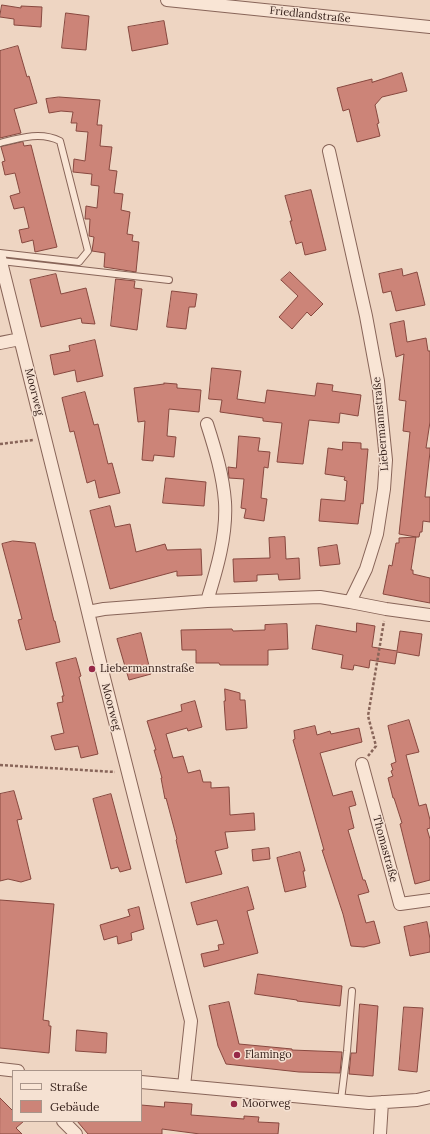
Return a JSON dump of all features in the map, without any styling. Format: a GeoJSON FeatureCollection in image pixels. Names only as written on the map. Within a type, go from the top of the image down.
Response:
{"type":"FeatureCollection","features":[{"type":"Feature","properties":{"kind":"street","name":"Friedlandstraße"},"geometry":{"type":"LineString","coordinates":[[167,0],[430,27]]}},
{"type":"Feature","properties":{"kind":"street","name":"Liebermannstraße"},"geometry":{"type":"LineString","coordinates":[[329,151],[366,316],[378,381],[386,460],[384,489],[377,534],[366,569],[350,602]]}},
{"type":"Feature","properties":{"kind":"street","name":"Moorweg"},"geometry":{"type":"LineString","coordinates":[[0,258],[191,1021],[184,1086]]}},
{"type":"Feature","properties":{"kind":"street"},"geometry":{"type":"LineString","coordinates":[[0,343],[20,338]]}},
{"type":"Feature","properties":{"kind":"street"},"geometry":{"type":"LineString","coordinates":[[207,601],[220,551],[225,514],[225,501],[219,463],[208,424]]}},
{"type":"Feature","properties":{"kind":"street"},"geometry":{"type":"LineString","coordinates":[[88,612],[104,609],[207,601],[320,597],[430,615]]}},
{"type":"Feature","properties":{"kind":"street","name":"Thomastraße"},"geometry":{"type":"LineString","coordinates":[[362,764],[400,904],[430,900]]}},
{"type":"Feature","properties":{"kind":"street"},"geometry":{"type":"LineString","coordinates":[[0,1069],[12,1070]]}},
{"type":"Feature","properties":{"kind":"street"},"geometry":{"type":"LineString","coordinates":[[142,1082],[369,1103],[417,1100],[430,1097]]}},
{"type":"Feature","properties":{"kind":"street"},"geometry":{"type":"LineString","coordinates":[[380,1134],[382,1102]]}},
{"type":"Feature","properties":{"kind":"street"},"geometry":{"type":"LineString","coordinates":[[64,1122],[76,1134]]}},
{"type":"Feature","properties":{"kind":"lane"},"geometry":{"type":"LineString","coordinates":[[0,144],[28,136],[53,138],[60,141],[88,251],[84,258],[79,262],[0,258]]}},
{"type":"Feature","properties":{"kind":"lane"},"geometry":{"type":"LineString","coordinates":[[0,258],[169,280]]}},
{"type":"Feature","properties":{"kind":"lane"},"geometry":{"type":"LineString","coordinates":[[341,1100],[352,991]]}},
{"type":"Feature","properties":{"kind":"path"},"geometry":{"type":"LineString","coordinates":[[0,444],[45,439]]}},
{"type":"Feature","properties":{"kind":"path"},"geometry":{"type":"LineString","coordinates":[[362,764],[376,746],[368,716],[386,609]]}},
{"type":"Feature","properties":{"kind":"path"},"geometry":{"type":"LineString","coordinates":[[0,765],[129,773]]}},
{"type":"Feature","properties":{"kind":"building"},"geometry":{"type":"Polygon","coordinates":[[[2,5],[21,8],[21,6],[42,7],[41,27],[14,25],[14,19],[0,17],[2,5]]]}},
{"type":"Feature","properties":{"kind":"building"},"geometry":{"type":"Polygon","coordinates":[[[66,13],[89,16],[86,50],[62,48],[66,13]]]}},
{"type":"Feature","properties":{"kind":"building"},"geometry":{"type":"Polygon","coordinates":[[[164,21],[168,44],[132,51],[128,27],[164,21]]]}},
{"type":"Feature","properties":{"kind":"building"},"geometry":{"type":"Polygon","coordinates":[[[18,46],[27,77],[29,76],[37,103],[14,109],[21,133],[0,138],[0,51],[18,46]]]}},
{"type":"Feature","properties":{"kind":"building"},"geometry":{"type":"Polygon","coordinates":[[[402,73],[407,91],[382,97],[375,105],[380,136],[357,142],[349,109],[343,111],[337,88],[372,79],[372,82],[402,73]]]}},
{"type":"Feature","properties":{"kind":"building"},"geometry":{"type":"Polygon","coordinates":[[[59,97],[100,100],[97,125],[102,125],[100,146],[112,147],[109,170],[117,171],[114,193],[123,194],[121,210],[130,212],[127,234],[133,235],[132,241],[139,242],[136,272],[104,267],[105,253],[92,251],[94,237],[89,236],[90,219],[85,219],[86,206],[97,208],[99,186],[91,185],[92,174],[73,172],[74,159],[85,161],[88,132],[76,131],[77,123],[71,123],[73,112],[61,111],[49,113],[46,99],[59,97]]]}},
{"type":"Feature","properties":{"kind":"building"},"geometry":{"type":"Polygon","coordinates":[[[23,142],[24,146],[31,145],[57,247],[35,252],[33,240],[22,243],[19,230],[29,228],[24,207],[14,209],[10,196],[20,193],[15,173],[5,175],[2,162],[5,161],[1,147],[23,142]]]}},
{"type":"Feature","properties":{"kind":"building"},"geometry":{"type":"Polygon","coordinates":[[[311,190],[326,250],[305,255],[302,242],[296,244],[290,221],[292,221],[285,196],[311,190]]]}},
{"type":"Feature","properties":{"kind":"building"},"geometry":{"type":"Polygon","coordinates":[[[402,269],[403,276],[417,272],[425,305],[396,311],[391,291],[383,293],[379,274],[402,269]]]}},
{"type":"Feature","properties":{"kind":"building"},"geometry":{"type":"Polygon","coordinates":[[[290,272],[323,304],[311,316],[307,312],[292,329],[279,317],[298,296],[281,280],[290,272]]]}},
{"type":"Feature","properties":{"kind":"building"},"geometry":{"type":"Polygon","coordinates":[[[56,274],[61,294],[86,288],[95,324],[82,323],[81,318],[41,327],[30,280],[56,274]]]}},
{"type":"Feature","properties":{"kind":"building"},"geometry":{"type":"Polygon","coordinates":[[[116,279],[135,281],[134,288],[142,289],[137,330],[111,326],[116,279]]]}},
{"type":"Feature","properties":{"kind":"building"},"geometry":{"type":"Polygon","coordinates":[[[172,291],[197,294],[195,307],[189,307],[186,329],[167,327],[172,291]]]}},
{"type":"Feature","properties":{"kind":"building"},"geometry":{"type":"Polygon","coordinates":[[[404,321],[407,342],[426,338],[428,351],[430,351],[430,422],[426,448],[430,448],[430,452],[425,497],[430,497],[430,522],[423,521],[422,532],[420,532],[419,537],[399,534],[410,432],[403,431],[406,401],[399,400],[404,354],[396,357],[390,324],[404,321]]]}},
{"type":"Feature","properties":{"kind":"building"},"geometry":{"type":"Polygon","coordinates":[[[95,340],[103,376],[77,382],[75,370],[54,375],[50,355],[70,351],[69,346],[95,340]]]}},
{"type":"Feature","properties":{"kind":"building"},"geometry":{"type":"Polygon","coordinates":[[[212,368],[241,371],[237,399],[265,403],[267,390],[315,396],[317,383],[333,385],[332,391],[361,395],[358,416],[340,413],[339,423],[309,420],[303,464],[277,462],[282,423],[263,421],[263,418],[220,412],[222,400],[209,399],[212,368]]]}},
{"type":"Feature","properties":{"kind":"building"},"geometry":{"type":"Polygon","coordinates":[[[164,383],[177,384],[177,388],[201,390],[199,412],[169,409],[167,436],[176,437],[174,457],[154,455],[153,461],[142,460],[145,421],[138,422],[134,388],[164,383]]]}},
{"type":"Feature","properties":{"kind":"building"},"geometry":{"type":"Polygon","coordinates":[[[85,392],[94,425],[98,424],[108,464],[112,463],[120,493],[99,498],[95,480],[87,483],[74,431],[70,432],[62,398],[85,392]]]}},
{"type":"Feature","properties":{"kind":"building"},"geometry":{"type":"Polygon","coordinates":[[[239,436],[260,438],[258,451],[270,452],[268,468],[264,467],[261,498],[267,499],[264,521],[244,518],[246,509],[241,508],[244,479],[229,478],[228,467],[236,468],[239,436]]]}},
{"type":"Feature","properties":{"kind":"building"},"geometry":{"type":"Polygon","coordinates":[[[343,442],[361,443],[361,449],[368,449],[363,504],[361,503],[358,524],[319,521],[321,499],[345,501],[347,481],[344,480],[345,477],[325,474],[328,448],[342,450],[343,442]]]}},
{"type":"Feature","properties":{"kind":"building"},"geometry":{"type":"Polygon","coordinates":[[[166,478],[206,482],[204,506],[163,503],[166,478]]]}},
{"type":"Feature","properties":{"kind":"building"},"geometry":{"type":"Polygon","coordinates":[[[110,506],[115,527],[130,524],[136,552],[165,544],[167,550],[201,549],[202,575],[177,576],[177,571],[110,589],[90,511],[110,506]]]}},
{"type":"Feature","properties":{"kind":"building"},"geometry":{"type":"Polygon","coordinates":[[[285,537],[286,559],[299,558],[300,579],[279,580],[278,574],[257,575],[257,581],[234,582],[233,559],[270,558],[269,538],[285,537]]]}},
{"type":"Feature","properties":{"kind":"building"},"geometry":{"type":"Polygon","coordinates":[[[416,537],[411,570],[413,570],[413,574],[430,578],[430,603],[383,594],[389,565],[392,566],[396,543],[399,543],[399,538],[416,537]]]}},
{"type":"Feature","properties":{"kind":"building"},"geometry":{"type":"Polygon","coordinates":[[[13,541],[35,543],[60,642],[26,650],[18,620],[22,619],[2,544],[13,541]]]}},
{"type":"Feature","properties":{"kind":"building"},"geometry":{"type":"Polygon","coordinates":[[[337,545],[340,564],[320,566],[318,548],[337,545]]]}},
{"type":"Feature","properties":{"kind":"building"},"geometry":{"type":"Polygon","coordinates":[[[357,623],[375,626],[372,647],[397,651],[400,631],[422,634],[419,656],[397,652],[395,664],[370,660],[369,668],[354,665],[353,670],[341,668],[343,655],[312,649],[316,625],[356,632],[357,623]]]}},
{"type":"Feature","properties":{"kind":"building"},"geometry":{"type":"Polygon","coordinates":[[[287,624],[288,649],[268,650],[268,665],[220,665],[219,663],[196,663],[196,650],[182,650],[181,630],[265,630],[265,625],[287,624]]]}},
{"type":"Feature","properties":{"kind":"building"},"geometry":{"type":"Polygon","coordinates":[[[141,633],[151,674],[129,680],[117,639],[141,633]]]}},
{"type":"Feature","properties":{"kind":"building"},"geometry":{"type":"Polygon","coordinates":[[[76,658],[81,676],[79,677],[98,754],[81,758],[78,746],[55,750],[51,736],[64,733],[57,703],[63,702],[62,696],[64,696],[56,663],[76,658]]]}},
{"type":"Feature","properties":{"kind":"building"},"geometry":{"type":"Polygon","coordinates":[[[225,689],[240,693],[240,700],[245,700],[247,728],[226,730],[224,701],[225,689]]]}},
{"type":"Feature","properties":{"kind":"building"},"geometry":{"type":"Polygon","coordinates":[[[195,701],[202,727],[188,731],[187,728],[166,734],[173,758],[183,756],[188,773],[200,770],[203,782],[211,782],[211,788],[229,787],[230,815],[254,813],[255,830],[225,832],[228,848],[215,851],[222,874],[186,883],[177,839],[166,798],[165,799],[162,778],[154,750],[156,750],[147,721],[182,711],[181,705],[195,701]]]}},
{"type":"Feature","properties":{"kind":"building"},"geometry":{"type":"Polygon","coordinates":[[[409,720],[419,752],[406,755],[419,806],[426,804],[430,820],[430,828],[427,829],[430,839],[430,880],[415,884],[400,824],[402,823],[388,778],[393,776],[391,764],[396,762],[388,726],[409,720]]]}},
{"type":"Feature","properties":{"kind":"building"},"geometry":{"type":"Polygon","coordinates":[[[315,726],[317,735],[330,731],[331,734],[359,728],[362,742],[320,753],[333,796],[352,791],[356,805],[349,807],[354,828],[348,830],[363,880],[365,880],[369,892],[358,895],[366,923],[374,921],[380,943],[364,947],[351,946],[343,914],[322,850],[324,850],[293,740],[295,739],[294,731],[315,726]]]}},
{"type":"Feature","properties":{"kind":"building"},"geometry":{"type":"Polygon","coordinates":[[[14,791],[22,819],[17,820],[31,879],[21,882],[8,879],[0,881],[0,794],[14,791]]]}},
{"type":"Feature","properties":{"kind":"building"},"geometry":{"type":"Polygon","coordinates":[[[111,794],[131,869],[120,872],[118,867],[111,869],[93,799],[111,794]]]}},
{"type":"Feature","properties":{"kind":"building"},"geometry":{"type":"Polygon","coordinates":[[[269,848],[270,859],[253,861],[252,850],[269,848]]]}},
{"type":"Feature","properties":{"kind":"building"},"geometry":{"type":"Polygon","coordinates":[[[300,852],[305,871],[303,871],[306,887],[285,892],[277,858],[300,852]]]}},
{"type":"Feature","properties":{"kind":"building"},"geometry":{"type":"Polygon","coordinates":[[[248,887],[254,909],[247,911],[258,953],[204,967],[201,954],[219,950],[218,945],[224,944],[217,920],[197,925],[191,903],[248,887]]]}},
{"type":"Feature","properties":{"kind":"building"},"geometry":{"type":"Polygon","coordinates":[[[0,900],[54,904],[43,1020],[49,1021],[49,1026],[51,1026],[49,1053],[0,1048],[0,900]]]}},
{"type":"Feature","properties":{"kind":"building"},"geometry":{"type":"Polygon","coordinates":[[[139,907],[144,929],[131,933],[132,940],[118,944],[117,936],[104,940],[100,925],[130,916],[128,910],[139,907]]]}},
{"type":"Feature","properties":{"kind":"building"},"geometry":{"type":"Polygon","coordinates":[[[427,922],[430,939],[430,952],[410,956],[404,927],[427,922]]]}},
{"type":"Feature","properties":{"kind":"building"},"geometry":{"type":"Polygon","coordinates":[[[258,974],[342,986],[340,1006],[255,994],[258,974]]]}},
{"type":"Feature","properties":{"kind":"building"},"geometry":{"type":"Polygon","coordinates":[[[229,1002],[239,1044],[292,1050],[342,1052],[340,1073],[299,1072],[226,1064],[218,1046],[209,1006],[229,1002]]]}},
{"type":"Feature","properties":{"kind":"building"},"geometry":{"type":"Polygon","coordinates":[[[360,1004],[378,1006],[373,1076],[349,1074],[351,1053],[356,1053],[360,1004]]]}},
{"type":"Feature","properties":{"kind":"building"},"geometry":{"type":"Polygon","coordinates":[[[404,1007],[423,1008],[417,1072],[399,1070],[404,1007]]]}},
{"type":"Feature","properties":{"kind":"building"},"geometry":{"type":"Polygon","coordinates":[[[77,1030],[107,1033],[106,1053],[76,1051],[77,1030]]]}},
{"type":"Feature","properties":{"kind":"building"},"geometry":{"type":"Polygon","coordinates":[[[0,1098],[12,1110],[12,1122],[23,1122],[16,1128],[22,1134],[0,1134],[0,1098]]]}},
{"type":"Feature","properties":{"kind":"building"},"geometry":{"type":"Polygon","coordinates":[[[165,1102],[192,1104],[191,1115],[244,1119],[244,1116],[259,1117],[258,1122],[279,1123],[278,1134],[200,1134],[162,1129],[162,1134],[88,1134],[78,1122],[142,1122],[142,1105],[164,1107],[165,1102]]]}},
{"type":"Feature","properties":{"kind":"place","name":"Liebermannstraße"},"geometry":{"type":"Point","coordinates":[92,669]}},
{"type":"Feature","properties":{"kind":"place","name":"Flamingo"},"geometry":{"type":"Point","coordinates":[237,1055]}},
{"type":"Feature","properties":{"kind":"place","name":"Moorweg"},"geometry":{"type":"Point","coordinates":[234,1104]}}]}
